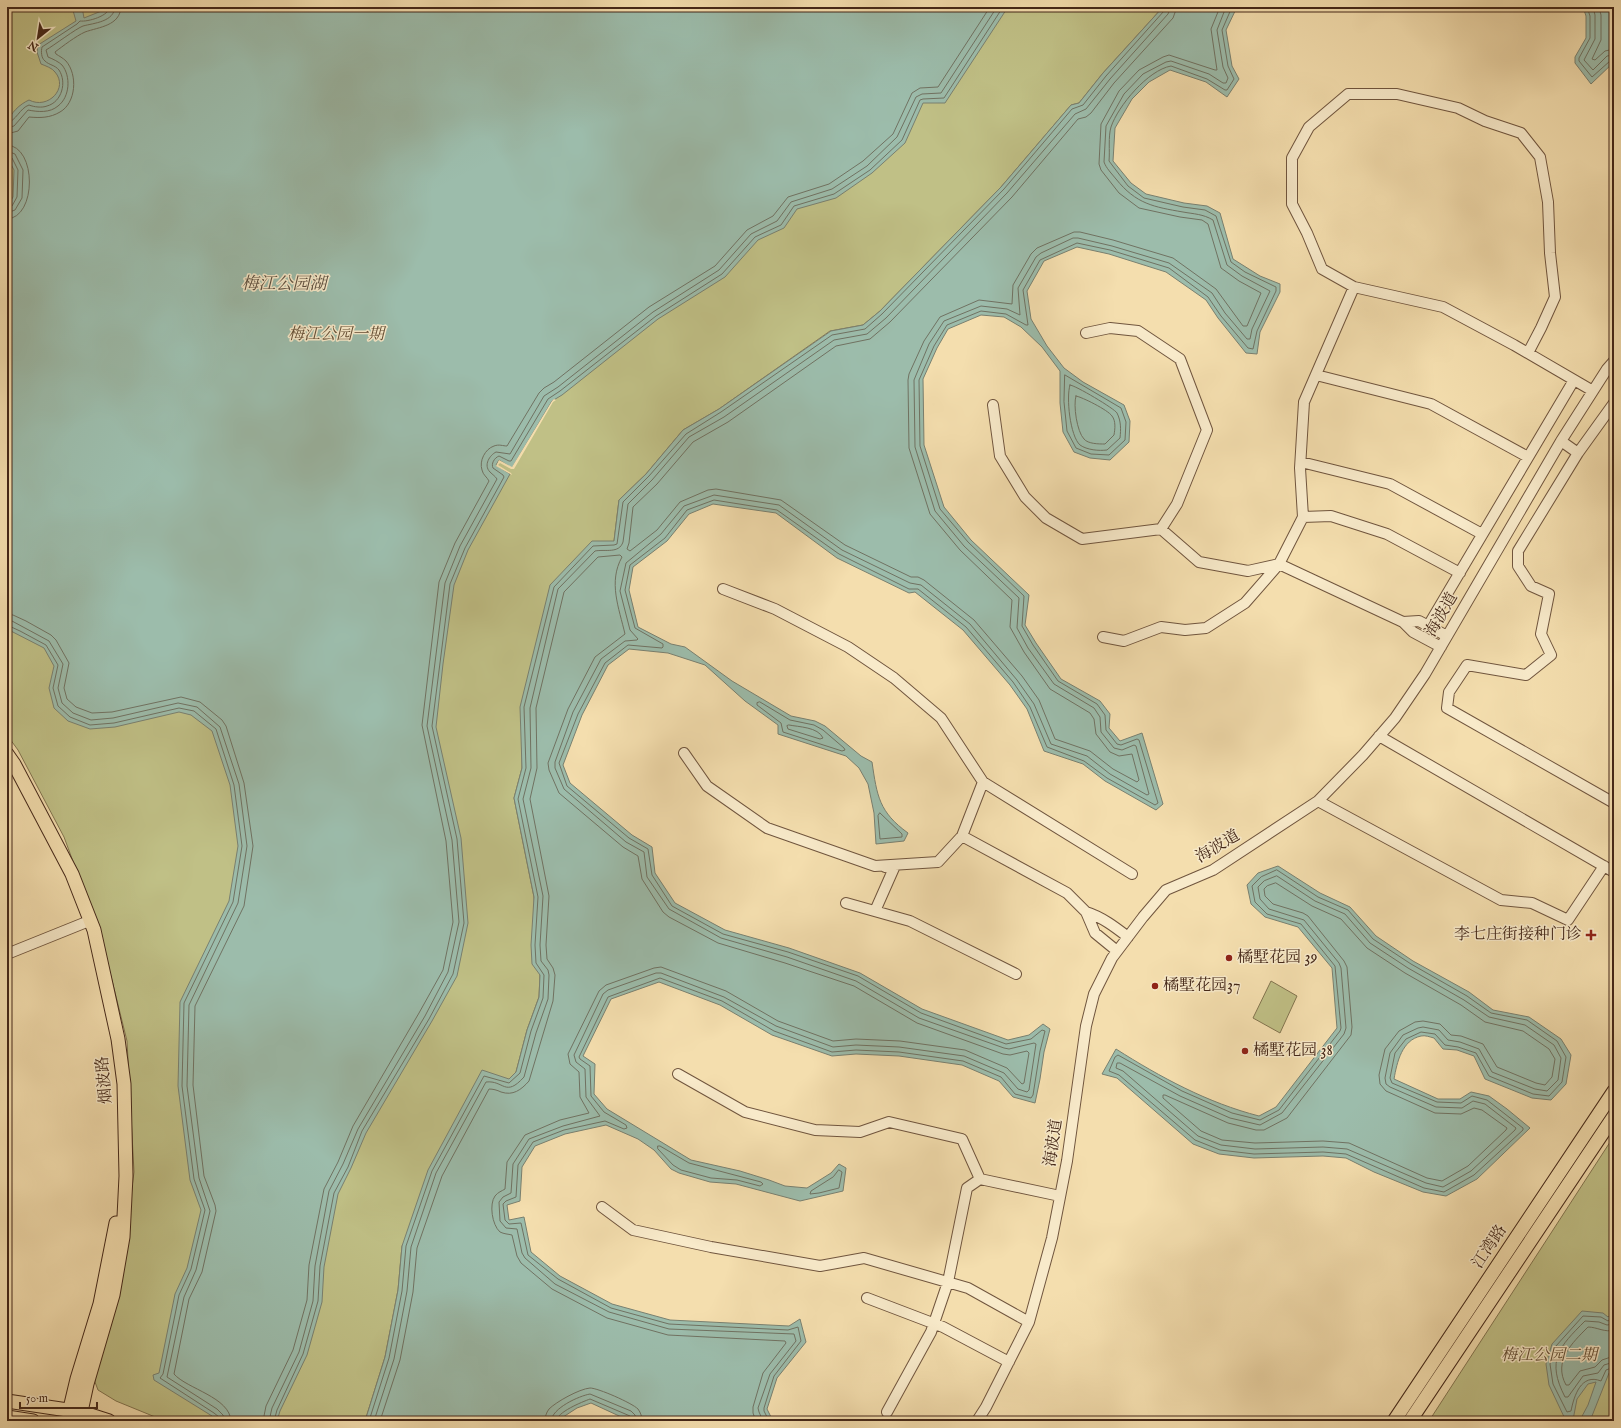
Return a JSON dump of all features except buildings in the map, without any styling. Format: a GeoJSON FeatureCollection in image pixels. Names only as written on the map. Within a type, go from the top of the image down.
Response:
{"type":"FeatureCollection","features":[{"type":"Feature","properties":{"kind":"main road","name":"烟波路"},"geometry":{"type":"LineString","coordinates":[[7,754],[14,764],[72,874],[94,930],[118,1039],[124,1084],[126,1176],[123,1237],[113,1296],[87,1384],[74,1416]]}},
{"type":"Feature","properties":{"kind":"main road","name":"烟波路"},"geometry":{"type":"LineString","coordinates":[[7,763],[50,843],[87,931],[115,1060],[120,1133],[117,1212],[114,1236],[100,1304],[74,1416]]}},
{"type":"Feature","properties":{"kind":"main road","name":"江湾路"},"geometry":{"type":"LineString","coordinates":[[1394,1421],[1614,1091]]}},
{"type":"Feature","properties":{"kind":"main road","name":"江湾路"},"geometry":{"type":"LineString","coordinates":[[1410,1421],[1614,1116]]}},
{"type":"Feature","properties":{"kind":"main road"},"geometry":{"type":"LineString","coordinates":[[7,1401],[74,1416],[109,1421]]}},
{"type":"Feature","properties":{"kind":"main road"},"geometry":{"type":"LineString","coordinates":[[7,1417],[33,1421]]}},
{"type":"Feature","properties":{"kind":"street"},"geometry":{"type":"LineString","coordinates":[[1528,353],[1542,328],[1555,297],[1550,253],[1548,202],[1540,157],[1521,133],[1485,121],[1458,108],[1397,94],[1348,94],[1309,126],[1292,158],[1292,204],[1322,269],[1354,287],[1443,307],[1528,353],[1593,391]]}},
{"type":"Feature","properties":{"kind":"street"},"geometry":{"type":"LineString","coordinates":[[1103,637],[1124,641],[1161,627],[1185,630],[1206,628],[1245,603],[1279,564],[1303,517],[1301,462],[1304,402],[1354,287]]}},
{"type":"Feature","properties":{"kind":"street"},"geometry":{"type":"LineString","coordinates":[[1086,333],[1110,328],[1138,331],[1180,359],[1207,430],[1177,504],[1161,529]]}},
{"type":"Feature","properties":{"kind":"street","name":"海波道"},"geometry":{"type":"LineString","coordinates":[[977,1421],[986,1407],[1030,1322],[1052,1238],[1067,1161],[1086,1026],[1094,994],[1112,958],[1166,890],[1214,870],[1318,801],[1363,756],[1395,718],[1425,674],[1561,441],[1607,369],[1614,361]]}},
{"type":"Feature","properties":{"kind":"street"},"geometry":{"type":"LineString","coordinates":[[1316,375],[1431,404],[1528,458]]}},
{"type":"Feature","properties":{"kind":"street"},"geometry":{"type":"LineString","coordinates":[[1428,626],[1574,380]]}},
{"type":"Feature","properties":{"kind":"street"},"geometry":{"type":"LineString","coordinates":[[1614,403],[1578,453],[1518,551],[1518,566],[1531,586],[1549,594],[1541,634],[1552,655],[1526,675],[1467,665],[1449,692],[1447,708],[1614,803]]}},
{"type":"Feature","properties":{"kind":"street"},"geometry":{"type":"LineString","coordinates":[[993,405],[1000,456],[1025,497],[1046,518],[1082,539],[1161,529],[1199,562],[1248,571],[1279,564],[1404,622],[1413,632],[1441,647]]}},
{"type":"Feature","properties":{"kind":"street"},"geometry":{"type":"LineString","coordinates":[[1561,441],[1578,453]]}},
{"type":"Feature","properties":{"kind":"street"},"geometry":{"type":"LineString","coordinates":[[1301,462],[1390,484],[1482,534]]}},
{"type":"Feature","properties":{"kind":"street"},"geometry":{"type":"LineString","coordinates":[[1303,517],[1331,516],[1387,534],[1460,573]]}},
{"type":"Feature","properties":{"kind":"street"},"geometry":{"type":"LineString","coordinates":[[723,589],[776,609],[848,647],[894,678],[941,718],[983,782],[1132,874]]}},
{"type":"Feature","properties":{"kind":"street"},"geometry":{"type":"LineString","coordinates":[[1404,622],[1419,621],[1447,636]]}},
{"type":"Feature","properties":{"kind":"street"},"geometry":{"type":"LineString","coordinates":[[1379,736],[1614,872]]}},
{"type":"Feature","properties":{"kind":"street"},"geometry":{"type":"LineString","coordinates":[[684,753],[707,786],[767,828],[875,866],[894,868],[875,911]]}},
{"type":"Feature","properties":{"kind":"street"},"geometry":{"type":"LineString","coordinates":[[875,866],[938,862],[962,836],[983,782]]}},
{"type":"Feature","properties":{"kind":"street"},"geometry":{"type":"LineString","coordinates":[[1318,801],[1502,900],[1532,903],[1568,920],[1604,866]]}},
{"type":"Feature","properties":{"kind":"street"},"geometry":{"type":"LineString","coordinates":[[962,836],[1067,893],[1086,912],[1107,922],[1128,937]]}},
{"type":"Feature","properties":{"kind":"street"},"geometry":{"type":"LineString","coordinates":[[846,903],[910,921],[1016,974]]}},
{"type":"Feature","properties":{"kind":"street"},"geometry":{"type":"LineString","coordinates":[[1086,912],[1095,933],[1117,951]]}},
{"type":"Feature","properties":{"kind":"street"},"geometry":{"type":"LineString","coordinates":[[7,954],[84,923]]}},
{"type":"Feature","properties":{"kind":"street"},"geometry":{"type":"LineString","coordinates":[[678,1074],[745,1112],[815,1130],[860,1132],[889,1122],[962,1139],[980,1179]]}},
{"type":"Feature","properties":{"kind":"street"},"geometry":{"type":"LineString","coordinates":[[888,1412],[931,1332],[948,1282],[967,1188],[980,1179],[1060,1196]]}},
{"type":"Feature","properties":{"kind":"street"},"geometry":{"type":"LineString","coordinates":[[602,1207],[633,1230],[711,1247],[820,1266],[864,1258],[968,1288],[1030,1322]]}},
{"type":"Feature","properties":{"kind":"street"},"geometry":{"type":"LineString","coordinates":[[867,1298],[934,1323],[1009,1362]]}},
{"type":"Feature","properties":{"kind":"green space","name":"梅江公园湖"},"geometry":{"type":"Polygon","coordinates":[[[7,7],[1163,7],[1103,73],[1079,103],[1071,105],[1001,187],[880,311],[863,325],[830,331],[719,409],[683,430],[646,474],[619,500],[614,541],[522,748],[522,768],[514,798],[534,897],[540,975],[539,997],[527,1030],[516,1072],[402,1246],[398,1290],[385,1357],[365,1421],[165,1421],[116,1401],[98,1390],[95,1382],[97,1369],[119,1289],[134,1172],[127,1041],[102,940],[64,837],[18,750],[7,735],[7,7]]]}},
{"type":"Feature","properties":{"kind":"green space"},"geometry":{"type":"Polygon","coordinates":[[[1271,981],[1297,996],[1280,1033],[1253,1018],[1271,981]]]}},
{"type":"Feature","properties":{"kind":"green space","name":"梅江公园二期"},"geometry":{"type":"Polygon","coordinates":[[[1614,1136],[1614,1421],[1429,1421],[1614,1136]]]}},
{"type":"Feature","properties":{"kind":"water","name":"梅江公园湖"},"geometry":{"type":"Polygon","coordinates":[[[72,7],[82,7],[84,18],[108,7],[1008,7],[945,103],[923,103],[905,143],[872,173],[836,198],[797,209],[784,228],[758,240],[725,277],[658,319],[562,395],[552,401],[512,468],[499,460],[496,465],[510,474],[468,550],[454,585],[436,727],[461,838],[468,923],[457,976],[366,1133],[338,1194],[324,1267],[322,1302],[307,1355],[280,1411],[277,1421],[217,1421],[212,1416],[154,1380],[153,1375],[159,1373],[175,1294],[187,1268],[201,1210],[190,1180],[178,1086],[180,1002],[229,901],[238,846],[230,785],[212,731],[191,715],[179,712],[115,727],[90,729],[68,721],[54,708],[49,688],[54,666],[44,648],[7,629],[7,207],[13,197],[14,170],[7,157],[7,124],[8,120],[16,109],[22,104],[29,100],[43,102],[49,100],[58,91],[60,85],[59,78],[52,69],[41,64],[37,52],[38,45],[76,21],[72,7]]]}},
{"type":"Feature","properties":{"kind":"water"},"geometry":{"type":"Polygon","coordinates":[[[1163,7],[1237,7],[1226,30],[1232,66],[1239,79],[1227,97],[1206,82],[1170,70],[1149,82],[1132,99],[1115,128],[1113,161],[1131,183],[1146,194],[1184,203],[1207,206],[1220,213],[1233,259],[1260,276],[1280,284],[1280,292],[1260,332],[1257,354],[1246,353],[1218,318],[1206,300],[1166,272],[1109,254],[1077,247],[1044,261],[1027,291],[1031,319],[1047,346],[1064,368],[1083,382],[1124,405],[1130,421],[1129,442],[1110,460],[1090,458],[1074,452],[1063,432],[1060,403],[1060,371],[1042,347],[1021,327],[1004,317],[981,315],[948,329],[937,348],[923,379],[924,445],[944,507],[971,540],[1029,595],[1025,625],[1061,679],[1100,701],[1110,714],[1109,728],[1120,741],[1142,733],[1163,804],[1156,810],[1105,781],[1083,764],[1044,751],[1027,709],[1010,685],[963,630],[915,592],[909,593],[837,558],[776,513],[713,504],[689,514],[667,541],[633,567],[629,590],[638,627],[671,644],[685,647],[732,681],[791,716],[815,721],[825,726],[861,756],[872,762],[878,794],[885,810],[898,825],[908,833],[904,841],[876,844],[874,813],[868,784],[859,768],[846,756],[778,734],[778,725],[745,701],[705,665],[668,653],[629,649],[608,665],[582,715],[563,765],[570,783],[632,835],[652,847],[655,873],[675,903],[725,930],[789,948],[860,973],[922,1009],[1008,1040],[1029,1035],[1043,1024],[1050,1029],[1044,1052],[1035,1103],[1013,1097],[999,1081],[962,1065],[899,1056],[856,1054],[832,1056],[772,1035],[720,1005],[659,982],[611,999],[583,1056],[595,1064],[594,1094],[607,1109],[691,1160],[740,1171],[785,1186],[807,1188],[831,1173],[839,1164],[846,1168],[843,1191],[800,1201],[736,1184],[710,1182],[679,1173],[671,1169],[654,1150],[638,1139],[606,1125],[565,1134],[535,1146],[522,1167],[520,1201],[507,1205],[509,1220],[524,1217],[531,1252],[560,1276],[612,1304],[670,1320],[789,1326],[800,1319],[806,1342],[777,1378],[767,1409],[773,1421],[630,1421],[591,1403],[577,1408],[557,1421],[365,1421],[385,1357],[398,1290],[402,1246],[428,1170],[482,1070],[509,1079],[516,1072],[527,1030],[539,997],[540,975],[532,964],[531,945],[534,897],[514,798],[522,768],[520,707],[550,585],[592,541],[614,541],[619,500],[646,474],[683,430],[719,409],[831,331],[863,325],[880,311],[1001,187],[1071,105],[1079,103],[1103,73],[1163,7]]]}},
{"type":"Feature","properties":{"kind":"water"},"geometry":{"type":"Polygon","coordinates":[[[1583,7],[1614,7],[1614,62],[1591,84],[1575,63],[1575,57],[1586,38],[1586,16],[1583,7]]]}},
{"type":"Feature","properties":{"kind":"water"},"geometry":{"type":"Polygon","coordinates":[[[1278,866],[1320,893],[1350,907],[1376,936],[1413,961],[1469,992],[1493,1010],[1529,1017],[1561,1039],[1571,1055],[1566,1084],[1551,1100],[1532,1098],[1485,1079],[1474,1056],[1457,1050],[1443,1049],[1434,1038],[1421,1036],[1409,1042],[1405,1047],[1399,1059],[1394,1079],[1438,1099],[1460,1099],[1471,1092],[1489,1096],[1530,1128],[1477,1179],[1446,1196],[1423,1192],[1374,1172],[1346,1158],[1323,1156],[1254,1158],[1219,1154],[1193,1144],[1117,1078],[1102,1074],[1116,1049],[1185,1088],[1240,1111],[1259,1116],[1276,1107],[1337,1028],[1332,968],[1298,927],[1265,917],[1251,904],[1247,885],[1258,873],[1278,866]]]}},
{"type":"Feature","properties":{"kind":"water"},"geometry":{"type":"Polygon","coordinates":[[[1582,1311],[1603,1313],[1608,1317],[1614,1311],[1614,1370],[1609,1373],[1590,1421],[1566,1421],[1549,1385],[1546,1364],[1552,1344],[1582,1311]],[[1596,1382],[1588,1384],[1577,1399],[1573,1420],[1580,1420],[1588,1405],[1596,1382]]]}},
{"type":"Feature","properties":{"kind":"pier"},"geometry":{"type":"Polygon","coordinates":[[[554,399],[556,400],[553,402],[514,469],[500,463],[498,465],[512,475],[496,466],[499,460],[512,467],[554,399]]]}},
{"type":"Feature","properties":{"kind":"place","name":"李七庄街接种门诊"},"geometry":{"type":"Point","coordinates":[1591,935]}},
{"type":"Feature","properties":{"kind":"place","name":"橘墅花园 39"},"geometry":{"type":"Point","coordinates":[1229,958]}},
{"type":"Feature","properties":{"kind":"place","name":"橘墅花园37"},"geometry":{"type":"Point","coordinates":[1155,986]}},
{"type":"Feature","properties":{"kind":"place","name":"橘墅花园 38"},"geometry":{"type":"Point","coordinates":[1245,1051]}},
{"type":"Feature","properties":{"kind":"park label","name":"梅江公园一期"},"geometry":{"type":"Point","coordinates":[336,335]}}]}
